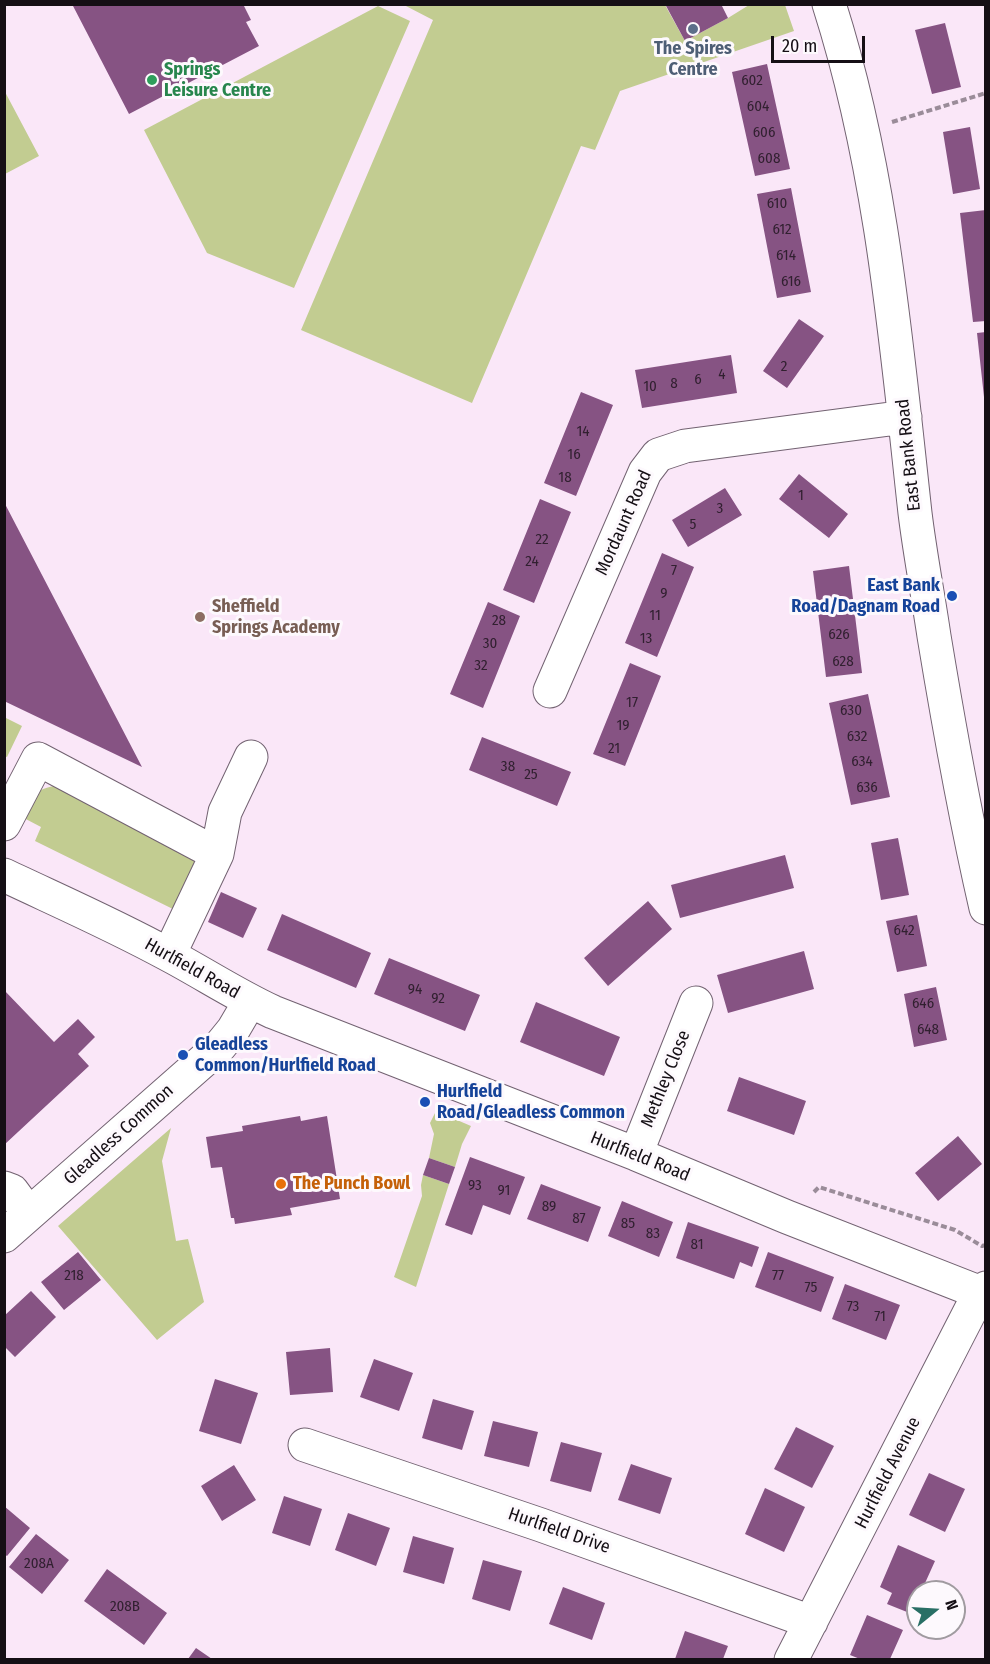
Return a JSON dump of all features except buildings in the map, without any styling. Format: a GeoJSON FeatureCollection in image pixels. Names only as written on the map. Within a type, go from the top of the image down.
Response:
{"type":"FeatureCollection","features":[{"type":"Feature","properties":{"kind":"street","name":"East Bank Road"},"geometry":{"type":"LineString","coordinates":[[829,4],[863,131],[885,252],[916,516],[948,724],[965,819],[986,908]]}},
{"type":"Feature","properties":{"kind":"street","name":"Mordaunt Road"},"geometry":{"type":"LineString","coordinates":[[550,691],[645,471],[658,455],[685,446],[905,417]]}},
{"type":"Feature","properties":{"kind":"street"},"geometry":{"type":"LineString","coordinates":[[169,955],[217,854],[225,812],[251,757]]}},
{"type":"Feature","properties":{"kind":"street"},"geometry":{"type":"LineString","coordinates":[[4,824],[38,759],[217,854]]}},
{"type":"Feature","properties":{"kind":"street","name":"Hurlfield Road"},"geometry":{"type":"LineString","coordinates":[[4,875],[169,955],[250,1001],[434,1076],[636,1154],[787,1217],[984,1292]]}},
{"type":"Feature","properties":{"kind":"street","name":"Gleadless Common"},"geometry":{"type":"LineString","coordinates":[[4,1236],[220,1046],[233,1030],[250,1001]]}},
{"type":"Feature","properties":{"kind":"street","name":"Methley Close"},"geometry":{"type":"LineString","coordinates":[[636,1154],[696,1003]]}},
{"type":"Feature","properties":{"kind":"street"},"geometry":{"type":"LineString","coordinates":[[4,1188],[12,1191],[29,1214]]}},
{"type":"Feature","properties":{"kind":"street","name":"Hurlfield Avenue"},"geometry":{"type":"LineString","coordinates":[[791,1659],[984,1292]]}},
{"type":"Feature","properties":{"kind":"street","name":"Hurlfield Drive"},"geometry":{"type":"LineString","coordinates":[[305,1445],[541,1525],[812,1622]]}},
{"type":"Feature","properties":{"kind":"path"},"geometry":{"type":"LineString","coordinates":[[863,131],[986,93]]}},
{"type":"Feature","properties":{"kind":"path"},"geometry":{"type":"LineString","coordinates":[[787,1217],[819,1187],[955,1230],[982,1246],[986,1245]]}},
{"type":"Feature","properties":{"kind":"green space"},"geometry":{"type":"Polygon","coordinates":[[[404,5],[665,5],[685,41],[749,5],[785,5],[794,31],[620,91],[595,150],[581,146],[472,403],[301,330],[433,20],[404,5]]]}},
{"type":"Feature","properties":{"kind":"green space"},"geometry":{"type":"Polygon","coordinates":[[[378,6],[410,21],[294,288],[207,253],[144,130],[378,6]]]}},
{"type":"Feature","properties":{"kind":"green space"},"geometry":{"type":"Polygon","coordinates":[[[4,90],[39,156],[5,174],[4,174],[4,90]]]}},
{"type":"Feature","properties":{"kind":"green space"},"geometry":{"type":"Polygon","coordinates":[[[6,718],[22,726],[7,757],[4,756],[6,718]]]}},
{"type":"Feature","properties":{"kind":"green space"},"geometry":{"type":"Polygon","coordinates":[[[64,784],[191,850],[196,862],[181,913],[35,841],[41,827],[20,816],[41,790],[64,784]]]}},
{"type":"Feature","properties":{"kind":"green space"},"geometry":{"type":"Polygon","coordinates":[[[436,1111],[471,1126],[462,1144],[455,1167],[429,1158],[434,1134],[430,1123],[436,1111]]]}},
{"type":"Feature","properties":{"kind":"green space"},"geometry":{"type":"Polygon","coordinates":[[[171,1128],[162,1161],[176,1241],[188,1239],[204,1302],[157,1340],[58,1226],[171,1128]]]}},
{"type":"Feature","properties":{"kind":"green space"},"geometry":{"type":"Polygon","coordinates":[[[423,1175],[449,1184],[416,1287],[394,1277],[422,1196],[423,1175]]]}},
{"type":"Feature","properties":{"kind":"place","name":"The Spires Centre"},"geometry":{"type":"Point","coordinates":[693,29]}},
{"type":"Feature","properties":{"kind":"place","name":"Springs Leisure Centre"},"geometry":{"type":"Point","coordinates":[152,80]}},
{"type":"Feature","properties":{"kind":"place","name":"East Bank Road/Dagnam Road"},"geometry":{"type":"Point","coordinates":[952,596]}},
{"type":"Feature","properties":{"kind":"place","name":"Sheffield Springs Academy"},"geometry":{"type":"Point","coordinates":[200,617]}},
{"type":"Feature","properties":{"kind":"place","name":"Gleadless Common/Hurlfield Road"},"geometry":{"type":"Point","coordinates":[183,1055]}},
{"type":"Feature","properties":{"kind":"place","name":"Hurlfield Road/Gleadless Common"},"geometry":{"type":"Point","coordinates":[425,1102]}},
{"type":"Feature","properties":{"kind":"place","name":"The Punch Bowl"},"geometry":{"type":"Point","coordinates":[281,1184]}}]}
